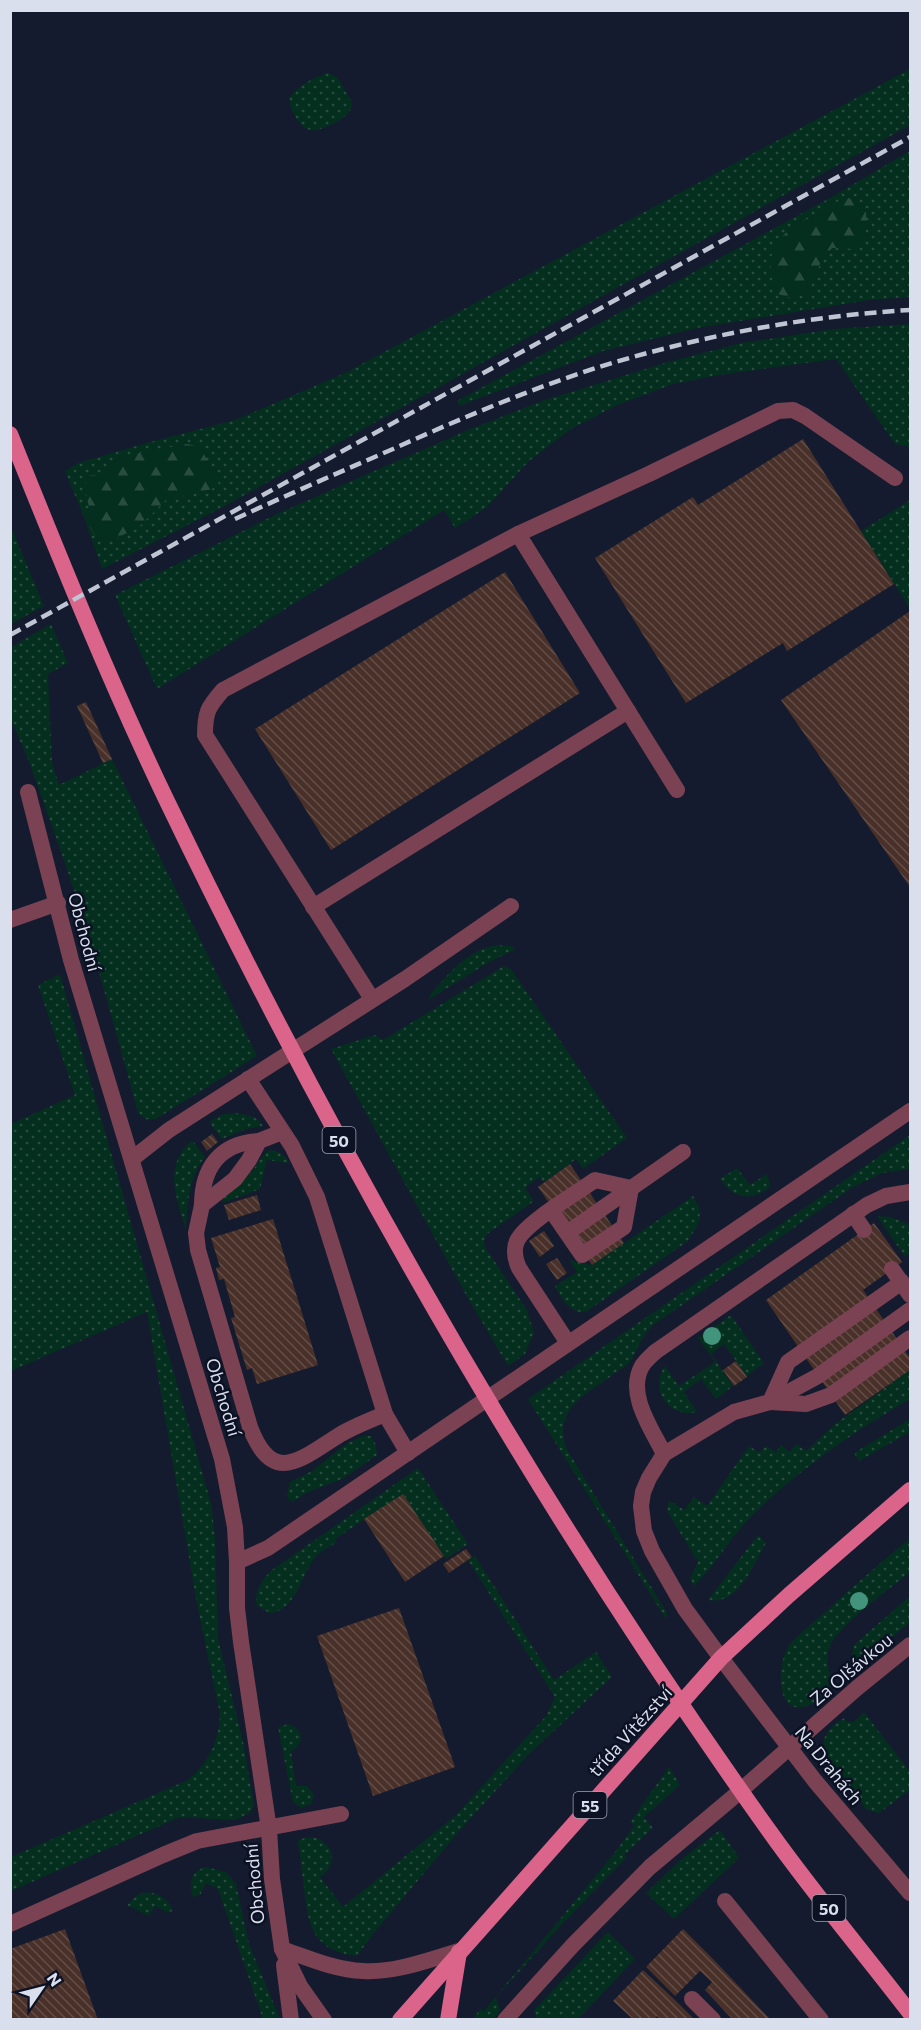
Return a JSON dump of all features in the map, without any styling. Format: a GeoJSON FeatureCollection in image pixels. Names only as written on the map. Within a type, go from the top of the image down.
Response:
{"type":"FeatureCollection","features":[{"type":"Feature","properties":{"kind":"main road","name":"50"},"geometry":{"type":"LineString","coordinates":[[10,434],[62,561],[163,793],[331,1126],[399,1250],[537,1481],[671,1690],[773,1837],[910,2013]]}},
{"type":"Feature","properties":{"kind":"main road","name":"třída Vítězství"},"geometry":{"type":"LineString","coordinates":[[400,2019],[721,1658],[789,1595],[910,1490]]}},
{"type":"Feature","properties":{"kind":"main road"},"geometry":{"type":"LineString","coordinates":[[448,2019],[459,1951]]}},
{"type":"Feature","properties":{"kind":"street"},"geometry":{"type":"LineString","coordinates":[[372,999],[204,735],[208,707],[223,690],[518,534],[778,411],[793,410],[805,416],[895,478]]}},
{"type":"Feature","properties":{"kind":"street"},"geometry":{"type":"LineString","coordinates":[[518,534],[677,790]]}},
{"type":"Feature","properties":{"kind":"street"},"geometry":{"type":"LineString","coordinates":[[313,907],[627,711]]}},
{"type":"Feature","properties":{"kind":"street","name":"Obchodní"},"geometry":{"type":"LineString","coordinates":[[28,792],[71,960],[222,1459],[235,1527],[237,1608],[269,1829],[272,1879],[282,1949],[300,1986],[324,2019]]}},
{"type":"Feature","properties":{"kind":"street"},"geometry":{"type":"LineString","coordinates":[[10,920],[58,903]]}},
{"type":"Feature","properties":{"kind":"street"},"geometry":{"type":"LineString","coordinates":[[132,1159],[154,1140],[405,979],[511,906]]}},
{"type":"Feature","properties":{"kind":"street"},"geometry":{"type":"LineString","coordinates":[[248,1079],[301,1162],[317,1197],[385,1414],[408,1453]]}},
{"type":"Feature","properties":{"kind":"street"},"geometry":{"type":"LineString","coordinates":[[237,1562],[268,1548],[910,1111]]}},
{"type":"Feature","properties":{"kind":"street"},"geometry":{"type":"LineString","coordinates":[[282,1132],[259,1141],[236,1144],[218,1157],[205,1177],[196,1233],[198,1250],[244,1407],[261,1451],[273,1460],[286,1463],[298,1461],[343,1433],[385,1414]]}},
{"type":"Feature","properties":{"kind":"street"},"geometry":{"type":"LineString","coordinates":[[202,1205],[235,1179],[249,1161],[259,1141]]}},
{"type":"Feature","properties":{"kind":"street"},"geometry":{"type":"LineString","coordinates":[[567,1233],[683,1152]]}},
{"type":"Feature","properties":{"kind":"street"},"geometry":{"type":"LineString","coordinates":[[568,1343],[516,1260],[516,1242],[523,1231],[595,1180],[631,1188]]}},
{"type":"Feature","properties":{"kind":"street"},"geometry":{"type":"LineString","coordinates":[[551,1210],[582,1255],[624,1227],[631,1188]]}},
{"type":"Feature","properties":{"kind":"street"},"geometry":{"type":"LineString","coordinates":[[910,1192],[886,1196],[853,1214],[655,1352],[641,1367],[637,1388],[638,1400],[664,1454],[734,1412],[770,1402],[818,1376],[910,1310]]}},
{"type":"Feature","properties":{"kind":"street"},"geometry":{"type":"LineString","coordinates":[[853,1214],[864,1230]]}},
{"type":"Feature","properties":{"kind":"street"},"geometry":{"type":"LineString","coordinates":[[770,1402],[788,1362],[901,1282]]}},
{"type":"Feature","properties":{"kind":"street"},"geometry":{"type":"LineString","coordinates":[[770,1402],[806,1404],[831,1395],[910,1338]]}},
{"type":"Feature","properties":{"kind":"street"},"geometry":{"type":"LineString","coordinates":[[480,1403],[494,1424]]}},
{"type":"Feature","properties":{"kind":"street","name":"Na Drahách"},"geometry":{"type":"LineString","coordinates":[[664,1454],[649,1478],[643,1492],[641,1506],[644,1531],[673,1589],[721,1658],[789,1747],[910,1890]]}},
{"type":"Feature","properties":{"kind":"street","name":"Za Olšávkou"},"geometry":{"type":"LineString","coordinates":[[505,2019],[573,1945],[650,1867],[910,1645]]}},
{"type":"Feature","properties":{"kind":"street"},"geometry":{"type":"LineString","coordinates":[[10,1924],[181,1847],[208,1839],[341,1814]]}},
{"type":"Feature","properties":{"kind":"street"},"geometry":{"type":"LineString","coordinates":[[726,1901],[821,2019]]}},
{"type":"Feature","properties":{"kind":"street"},"geometry":{"type":"LineString","coordinates":[[291,2019],[282,1949],[325,1965],[362,1971],[385,1970],[459,1951]]}},
{"type":"Feature","properties":{"kind":"street"},"geometry":{"type":"LineString","coordinates":[[692,1999],[713,2019]]}},
{"type":"Feature","properties":{"kind":"green space"},"geometry":{"type":"Polygon","coordinates":[[[910,69],[910,125],[223,507],[102,569],[65,471],[78,463],[235,420],[345,373],[910,69]]]}},
{"type":"Feature","properties":{"kind":"green space"},"geometry":{"type":"Polygon","coordinates":[[[328,73],[335,76],[341,83],[351,102],[351,109],[329,126],[316,130],[307,129],[296,118],[289,98],[306,82],[328,73]]]}},
{"type":"Feature","properties":{"kind":"green space"},"geometry":{"type":"Polygon","coordinates":[[[910,151],[910,297],[869,300],[697,328],[603,351],[459,406],[457,401],[830,198],[910,151]]]}},
{"type":"Feature","properties":{"kind":"green space"},"geometry":{"type":"Polygon","coordinates":[[[846,197],[859,202],[866,209],[866,231],[861,245],[857,249],[832,248],[820,264],[809,292],[794,299],[775,293],[770,264],[774,244],[790,229],[804,220],[816,217],[823,209],[846,197]]]}},
{"type":"Feature","properties":{"kind":"green space"},"geometry":{"type":"Polygon","coordinates":[[[910,324],[910,452],[907,446],[895,444],[836,359],[718,375],[673,384],[615,406],[571,429],[529,461],[486,508],[455,528],[444,510],[157,689],[115,595],[281,512],[468,430],[542,401],[668,362],[742,343],[833,329],[910,324]]]}},
{"type":"Feature","properties":{"kind":"green space"},"geometry":{"type":"Polygon","coordinates":[[[187,444],[202,447],[219,483],[212,489],[166,500],[139,527],[109,542],[97,539],[84,517],[89,507],[85,489],[87,476],[98,474],[127,455],[187,444]]]}},
{"type":"Feature","properties":{"kind":"green space"},"geometry":{"type":"Polygon","coordinates":[[[910,500],[910,609],[861,531],[910,500]]]}},
{"type":"Feature","properties":{"kind":"green space"},"geometry":{"type":"Polygon","coordinates":[[[11,527],[44,606],[10,624],[11,527]]]}},
{"type":"Feature","properties":{"kind":"green space"},"geometry":{"type":"Polygon","coordinates":[[[51,624],[68,663],[48,674],[52,763],[59,785],[112,759],[257,1056],[156,1119],[146,1119],[138,1112],[91,943],[28,759],[11,720],[11,647],[51,624]]]}},
{"type":"Feature","properties":{"kind":"green space"},"geometry":{"type":"Polygon","coordinates":[[[511,946],[516,949],[489,962],[428,1000],[437,987],[468,957],[487,947],[511,946]]]}},
{"type":"Feature","properties":{"kind":"green space"},"geometry":{"type":"Polygon","coordinates":[[[504,966],[511,969],[627,1138],[583,1169],[576,1159],[544,1182],[539,1177],[525,1188],[534,1201],[487,1234],[484,1240],[485,1247],[527,1310],[534,1333],[525,1354],[508,1366],[465,1293],[331,1049],[375,1035],[383,1040],[504,966]]]}},
{"type":"Feature","properties":{"kind":"green space"},"geometry":{"type":"Polygon","coordinates":[[[60,974],[211,1503],[215,1537],[218,1639],[243,1742],[254,1806],[250,1813],[235,1820],[180,1817],[11,1891],[11,1857],[188,1780],[202,1766],[212,1751],[218,1734],[220,1714],[197,1604],[147,1312],[11,1371],[11,1124],[75,1095],[38,985],[60,974]]]}},
{"type":"Feature","properties":{"kind":"green space"},"geometry":{"type":"Polygon","coordinates":[[[234,1113],[255,1118],[263,1126],[246,1129],[222,1139],[209,1122],[221,1115],[234,1113]]]}},
{"type":"Feature","properties":{"kind":"green space"},"geometry":{"type":"Polygon","coordinates":[[[910,1135],[910,1169],[882,1173],[853,1187],[656,1323],[644,1336],[630,1362],[575,1403],[569,1412],[563,1434],[566,1448],[667,1613],[666,1619],[528,1399],[910,1135]]]}},
{"type":"Feature","properties":{"kind":"green space"},"geometry":{"type":"Polygon","coordinates":[[[192,1140],[205,1157],[192,1182],[186,1230],[174,1183],[177,1161],[192,1140]]]}},
{"type":"Feature","properties":{"kind":"green space"},"geometry":{"type":"Polygon","coordinates":[[[270,1150],[281,1154],[289,1163],[267,1160],[260,1189],[223,1203],[222,1199],[241,1183],[264,1154],[270,1150]]]}},
{"type":"Feature","properties":{"kind":"green space"},"geometry":{"type":"Polygon","coordinates":[[[737,1168],[750,1185],[767,1174],[769,1188],[755,1195],[736,1194],[720,1179],[737,1168]]]}},
{"type":"Feature","properties":{"kind":"green space"},"geometry":{"type":"Polygon","coordinates":[[[693,1196],[699,1207],[700,1221],[688,1241],[586,1312],[575,1311],[567,1305],[555,1286],[577,1272],[569,1260],[592,1265],[693,1196]]]}},
{"type":"Feature","properties":{"kind":"green space"},"geometry":{"type":"Polygon","coordinates":[[[877,1216],[891,1217],[910,1225],[910,1253],[905,1257],[877,1216]]]}},
{"type":"Feature","properties":{"kind":"green space"},"geometry":{"type":"Polygon","coordinates":[[[731,1315],[764,1363],[747,1376],[724,1344],[711,1354],[733,1386],[716,1399],[701,1379],[684,1392],[697,1412],[687,1413],[671,1407],[665,1401],[659,1384],[660,1375],[665,1366],[679,1386],[715,1362],[698,1338],[731,1315]]]}},
{"type":"Feature","properties":{"kind":"green space"},"geometry":{"type":"Polygon","coordinates":[[[910,1370],[910,1399],[846,1439],[786,1484],[742,1527],[694,1586],[690,1579],[698,1562],[667,1511],[669,1500],[684,1510],[694,1497],[707,1506],[749,1446],[760,1453],[766,1446],[776,1452],[781,1445],[790,1452],[796,1444],[806,1451],[835,1424],[910,1370]]]}},
{"type":"Feature","properties":{"kind":"green space"},"geometry":{"type":"Polygon","coordinates":[[[910,1419],[910,1432],[859,1461],[854,1453],[910,1419]]]}},
{"type":"Feature","properties":{"kind":"green space"},"geometry":{"type":"Polygon","coordinates":[[[363,1436],[371,1436],[376,1445],[377,1455],[344,1478],[304,1494],[293,1502],[289,1500],[287,1495],[290,1482],[312,1471],[346,1444],[363,1436]]]}},
{"type":"Feature","properties":{"kind":"green space"},"geometry":{"type":"Polygon","coordinates":[[[418,1468],[468,1544],[446,1559],[403,1494],[335,1539],[337,1542],[316,1556],[286,1606],[270,1613],[257,1606],[256,1596],[260,1586],[272,1570],[418,1468]]]}},
{"type":"Feature","properties":{"kind":"green space"},"geometry":{"type":"Polygon","coordinates":[[[758,1535],[766,1543],[744,1582],[728,1597],[708,1600],[758,1535]]]}},
{"type":"Feature","properties":{"kind":"green space"},"geometry":{"type":"Polygon","coordinates":[[[910,1538],[910,1572],[844,1627],[830,1646],[828,1651],[829,1673],[834,1688],[818,1701],[807,1706],[797,1707],[789,1704],[781,1686],[781,1675],[782,1663],[790,1644],[910,1538]]]}},
{"type":"Feature","properties":{"kind":"green space"},"geometry":{"type":"Polygon","coordinates":[[[475,1556],[554,1680],[596,1652],[612,1677],[528,1755],[461,1829],[357,1956],[342,1953],[322,1942],[311,1925],[298,1841],[311,1837],[324,1842],[328,1847],[332,1859],[327,1871],[320,1877],[343,1907],[456,1815],[546,1716],[555,1697],[468,1560],[475,1556]]]}},
{"type":"Feature","properties":{"kind":"green space"},"geometry":{"type":"Polygon","coordinates":[[[910,1596],[910,1622],[853,1671],[849,1662],[855,1644],[910,1596]]]}},
{"type":"Feature","properties":{"kind":"green space"},"geometry":{"type":"Polygon","coordinates":[[[864,1712],[910,1772],[910,1790],[879,1813],[866,1809],[825,1757],[823,1744],[826,1734],[833,1726],[844,1718],[846,1722],[854,1722],[864,1712]]]}},
{"type":"Feature","properties":{"kind":"green space"},"geometry":{"type":"Polygon","coordinates":[[[288,1724],[297,1729],[301,1736],[299,1744],[291,1751],[296,1786],[307,1786],[314,1795],[311,1804],[301,1808],[293,1802],[278,1727],[288,1724]]]}},
{"type":"Feature","properties":{"kind":"green space"},"geometry":{"type":"Polygon","coordinates":[[[669,1767],[680,1785],[644,1817],[653,1828],[624,1855],[626,1858],[496,1997],[500,2011],[494,2019],[473,2019],[480,2009],[484,2011],[616,1851],[634,1826],[631,1821],[669,1767]]]}},
{"type":"Feature","properties":{"kind":"green space"},"geometry":{"type":"Polygon","coordinates":[[[720,1830],[739,1858],[674,1919],[646,1893],[683,1858],[720,1830]]]}},
{"type":"Feature","properties":{"kind":"green space"},"geometry":{"type":"Polygon","coordinates":[[[206,1867],[226,1872],[236,1884],[249,1944],[280,2019],[263,2019],[218,1889],[206,1883],[200,1895],[193,1897],[192,1878],[197,1871],[206,1867]]]}},
{"type":"Feature","properties":{"kind":"green space"},"geometry":{"type":"Polygon","coordinates":[[[148,1892],[163,1898],[173,1910],[169,1913],[155,1906],[149,1916],[127,1905],[137,1895],[148,1892]]]}},
{"type":"Feature","properties":{"kind":"green space"},"geometry":{"type":"Polygon","coordinates":[[[608,1932],[635,1959],[578,2019],[537,2019],[534,2010],[608,1932]]]}},
{"type":"Feature","properties":{"kind":"building"},"geometry":{"type":"Polygon","coordinates":[[[803,439],[894,584],[787,651],[783,643],[686,703],[595,558],[693,497],[698,505],[803,439]]]}},
{"type":"Feature","properties":{"kind":"building"},"geometry":{"type":"Polygon","coordinates":[[[505,572],[580,693],[331,850],[255,729],[505,572]]]}},
{"type":"Feature","properties":{"kind":"building"},"geometry":{"type":"Polygon","coordinates":[[[910,611],[910,887],[781,700],[910,611]]]}},
{"type":"Feature","properties":{"kind":"building"},"geometry":{"type":"Polygon","coordinates":[[[86,702],[112,759],[103,763],[77,706],[86,702]]]}},
{"type":"Feature","properties":{"kind":"building"},"geometry":{"type":"Polygon","coordinates":[[[212,1134],[218,1142],[207,1151],[201,1142],[212,1134]]]}},
{"type":"Feature","properties":{"kind":"building"},"geometry":{"type":"Polygon","coordinates":[[[570,1164],[624,1243],[592,1265],[538,1187],[570,1164]]]}},
{"type":"Feature","properties":{"kind":"building"},"geometry":{"type":"Polygon","coordinates":[[[257,1195],[261,1210],[229,1220],[224,1205],[257,1195]]]}},
{"type":"Feature","properties":{"kind":"building"},"geometry":{"type":"Polygon","coordinates":[[[273,1219],[318,1365],[257,1384],[252,1368],[247,1370],[231,1318],[235,1317],[224,1279],[219,1280],[216,1268],[220,1267],[211,1238],[273,1219]]]}},
{"type":"Feature","properties":{"kind":"building"},"geometry":{"type":"Polygon","coordinates":[[[874,1223],[902,1262],[863,1290],[910,1358],[910,1370],[845,1415],[766,1300],[874,1223]]]}},
{"type":"Feature","properties":{"kind":"building"},"geometry":{"type":"Polygon","coordinates":[[[544,1231],[554,1246],[540,1257],[529,1241],[544,1231]]]}},
{"type":"Feature","properties":{"kind":"building"},"geometry":{"type":"Polygon","coordinates":[[[557,1258],[567,1273],[557,1280],[546,1264],[557,1258]]]}},
{"type":"Feature","properties":{"kind":"building"},"geometry":{"type":"Polygon","coordinates":[[[736,1361],[747,1377],[734,1386],[723,1370],[736,1361]]]}},
{"type":"Feature","properties":{"kind":"building"},"geometry":{"type":"Polygon","coordinates":[[[403,1494],[444,1556],[405,1582],[364,1519],[403,1494]]]}},
{"type":"Feature","properties":{"kind":"building"},"geometry":{"type":"Polygon","coordinates":[[[466,1549],[472,1557],[449,1573],[443,1564],[466,1549]]]}},
{"type":"Feature","properties":{"kind":"building"},"geometry":{"type":"Polygon","coordinates":[[[399,1608],[455,1767],[373,1796],[317,1636],[399,1608]]]}},
{"type":"Feature","properties":{"kind":"building"},"geometry":{"type":"Polygon","coordinates":[[[65,1929],[98,2020],[10,2020],[10,1949],[65,1929]]]}},
{"type":"Feature","properties":{"kind":"building"},"geometry":{"type":"Polygon","coordinates":[[[683,1929],[771,2020],[733,2020],[705,1990],[712,1982],[700,1971],[675,1996],[646,1967],[683,1929]]]}},
{"type":"Feature","properties":{"kind":"building"},"geometry":{"type":"Polygon","coordinates":[[[643,1970],[695,2020],[661,2020],[657,2016],[654,2020],[634,2020],[613,2001],[643,1970]]]}},
{"type":"Feature","properties":{"kind":"railway"},"geometry":{"type":"LineString","coordinates":[[10,635],[910,137]]}},
{"type":"Feature","properties":{"kind":"railway"},"geometry":{"type":"LineString","coordinates":[[235,519],[474,414],[528,392],[612,363],[686,343],[760,328],[835,317],[910,310]]}}]}
